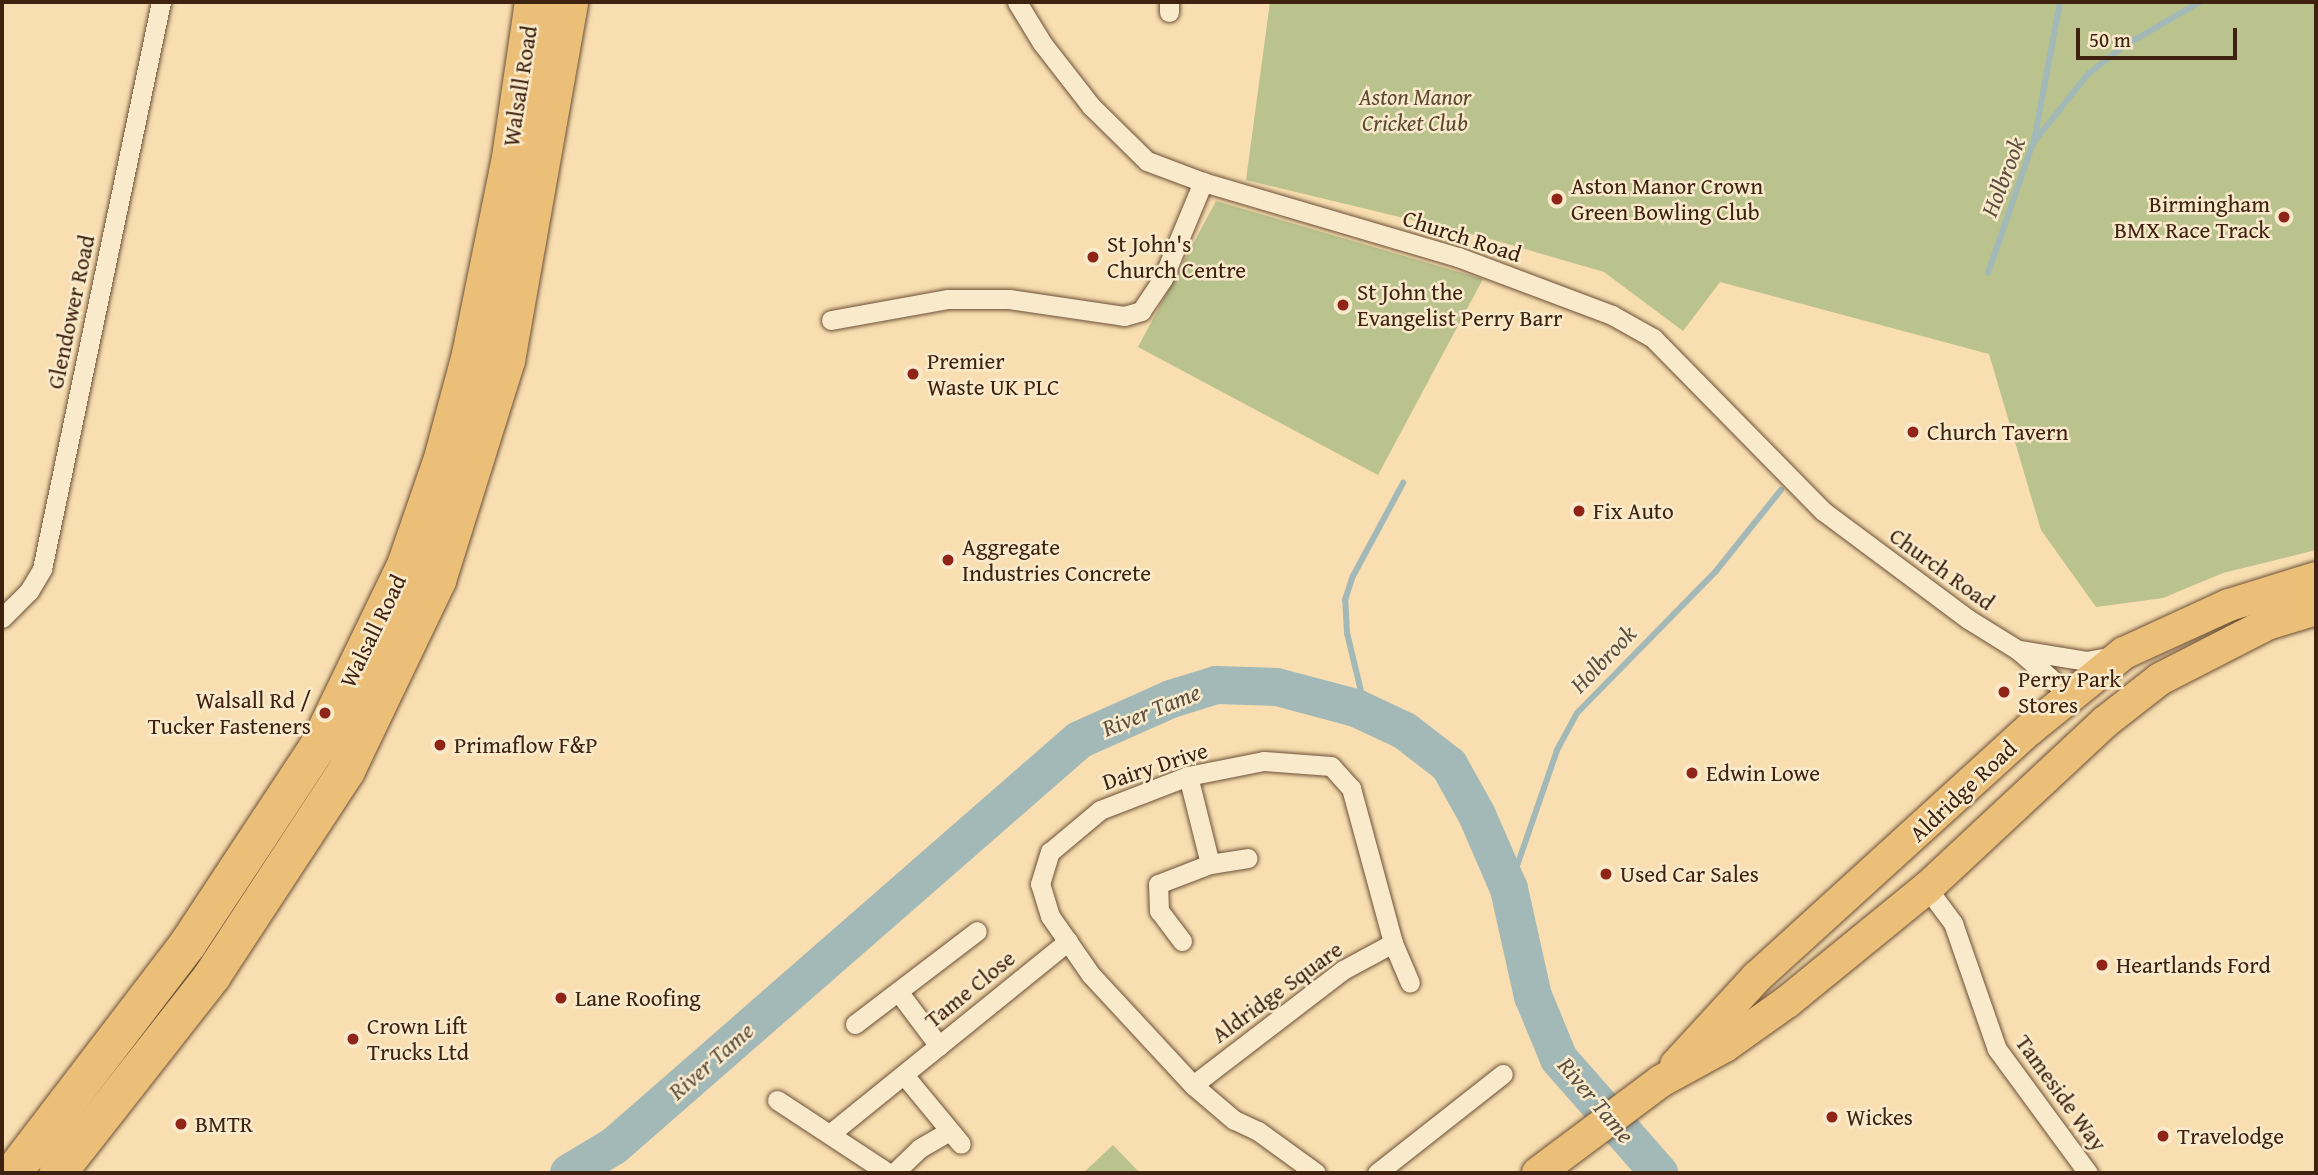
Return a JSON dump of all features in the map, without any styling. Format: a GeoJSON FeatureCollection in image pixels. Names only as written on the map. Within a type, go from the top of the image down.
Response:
{"type":"FeatureCollection","features":[{"type":"Feature","properties":{"kind":"highway","name":"Walsall Road"},"geometry":{"type":"LineString","coordinates":[[12,1173],[187,944],[318,745],[405,565],[442,458],[470,354],[510,156],[533,2]]}},
{"type":"Feature","properties":{"kind":"highway","name":"Walsall Road"},"geometry":{"type":"LineString","coordinates":[[57,1173],[212,975],[346,770],[437,580],[506,360],[569,2]]}},
{"type":"Feature","properties":{"kind":"main road","name":"Aldridge Road"},"geometry":{"type":"LineString","coordinates":[[1661,1082],[1757,976],[2071,696],[2124,653],[2229,605],[2316,578]]}},
{"type":"Feature","properties":{"kind":"main road","name":"Aldridge Road"},"geometry":{"type":"LineString","coordinates":[[1538,1173],[1661,1082],[1725,1046],[1787,1002],[1927,888],[2105,722],[2160,679],[2267,624],[2316,609]]}},
{"type":"Feature","properties":{"kind":"main road"},"geometry":{"type":"LineString","coordinates":[[2071,696],[2089,701],[2160,679]]}},
{"type":"Feature","properties":{"kind":"main road"},"geometry":{"type":"LineString","coordinates":[[1898,852],[1927,888]]}},
{"type":"Feature","properties":{"kind":"street","name":"Glendower Road"},"geometry":{"type":"LineString","coordinates":[[2,618],[29,591],[42,569],[161,2]]}},
{"type":"Feature","properties":{"kind":"street","name":"Church Road"},"geometry":{"type":"LineString","coordinates":[[1017,2],[1042,43],[1091,106],[1147,161],[1203,182],[1458,257],[1612,315],[1653,338],[1792,479],[1853,534],[2018,650],[2071,696]]}},
{"type":"Feature","properties":{"kind":"street"},"geometry":{"type":"LineString","coordinates":[[831,320],[948,299],[1009,299],[1125,316],[1140,310],[1163,278],[1203,182]]}},
{"type":"Feature","properties":{"kind":"street","name":"Church Road"},"geometry":{"type":"LineString","coordinates":[[2018,650],[2086,661],[2124,653]]}},
{"type":"Feature","properties":{"kind":"street","name":"Dairy Drive"},"geometry":{"type":"LineString","coordinates":[[1316,1173],[1234,1120],[1193,1086],[1130,1021],[1050,916],[1040,884],[1050,852],[1100,810],[1188,776],[1264,761],[1331,766],[1350,788],[1393,943],[1410,983]]}},
{"type":"Feature","properties":{"kind":"street"},"geometry":{"type":"LineString","coordinates":[[1188,776],[1210,864]]}},
{"type":"Feature","properties":{"kind":"street"},"geometry":{"type":"LineString","coordinates":[[1182,940],[1159,911],[1158,884],[1210,864],[1248,858]]}},
{"type":"Feature","properties":{"kind":"street","name":"Tameside Way"},"geometry":{"type":"LineString","coordinates":[[1927,888],[1953,923],[1997,1049],[2088,1173]]}},
{"type":"Feature","properties":{"kind":"street"},"geometry":{"type":"LineString","coordinates":[[855,1024],[900,995],[978,931]]}},
{"type":"Feature","properties":{"kind":"street","name":"Tame Close"},"geometry":{"type":"LineString","coordinates":[[831,1133],[1068,941]]}},
{"type":"Feature","properties":{"kind":"street","name":"Aldridge Square"},"geometry":{"type":"LineString","coordinates":[[1193,1086],[1343,970],[1393,943]]}},
{"type":"Feature","properties":{"kind":"street"},"geometry":{"type":"LineString","coordinates":[[900,995],[939,1046]]}},
{"type":"Feature","properties":{"kind":"street"},"geometry":{"type":"LineString","coordinates":[[1377,1173],[1503,1074]]}},
{"type":"Feature","properties":{"kind":"street"},"geometry":{"type":"LineString","coordinates":[[894,1173],[920,1148],[955,1138],[904,1075]]}},
{"type":"Feature","properties":{"kind":"street"},"geometry":{"type":"LineString","coordinates":[[777,1100],[831,1133],[888,1173]]}},
{"type":"Feature","properties":{"kind":"green space","name":"Aston Manor Cricket Club"},"geometry":{"type":"Polygon","coordinates":[[[1270,2],[2316,2],[2316,550],[2223,573],[2163,598],[2096,607],[2041,530],[1989,354],[1720,282],[1683,331],[1604,272],[1487,238],[1246,180],[1270,2]]]}},
{"type":"Feature","properties":{"kind":"green space"},"geometry":{"type":"Polygon","coordinates":[[[1216,201],[1483,279],[1378,475],[1138,347],[1216,201]]]}},
{"type":"Feature","properties":{"kind":"green space"},"geometry":{"type":"Polygon","coordinates":[[[1113,1145],[1140,1173],[1083,1173],[1097,1160],[1113,1145]]]}},
{"type":"Feature","properties":{"kind":"waterway"},"geometry":{"type":"LineString","coordinates":[[2034,141],[2060,2]]}},
{"type":"Feature","properties":{"kind":"waterway","name":"Holbrook"},"geometry":{"type":"LineString","coordinates":[[1988,273],[2033,143],[2088,74],[2124,46],[2200,2]]}},
{"type":"Feature","properties":{"kind":"waterway"},"geometry":{"type":"LineString","coordinates":[[1366,712],[1347,633],[1345,600],[1353,576],[1403,483]]}},
{"type":"Feature","properties":{"kind":"waterway","name":"Holbrook"},"geometry":{"type":"LineString","coordinates":[[1509,889],[1557,750],[1577,713],[1716,571],[1781,490]]}},
{"type":"Feature","properties":{"kind":"waterway","name":"River Tame"},"geometry":{"type":"LineString","coordinates":[[569,1173],[614,1146],[1079,740],[1171,699],[1216,685],[1277,687],[1356,708],[1405,731],[1449,765],[1477,815],[1509,889],[1533,996],[1559,1059],[1659,1173]]}},
{"type":"Feature","properties":{"kind":"place","name":"Aston Manor Crown Green Bowling Club"},"geometry":{"type":"Point","coordinates":[1557,199]}},
{"type":"Feature","properties":{"kind":"place","name":"Birmingham BMX Race Track"},"geometry":{"type":"Point","coordinates":[2284,217]}},
{"type":"Feature","properties":{"kind":"place","name":"St John's Church Centre"},"geometry":{"type":"Point","coordinates":[1093,257]}},
{"type":"Feature","properties":{"kind":"place","name":"St John the Evangelist Perry Barr"},"geometry":{"type":"Point","coordinates":[1343,305]}},
{"type":"Feature","properties":{"kind":"place","name":"Premier Waste UK PLC"},"geometry":{"type":"Point","coordinates":[913,374]}},
{"type":"Feature","properties":{"kind":"place","name":"Church Tavern"},"geometry":{"type":"Point","coordinates":[1913,432]}},
{"type":"Feature","properties":{"kind":"place","name":"Fix Auto"},"geometry":{"type":"Point","coordinates":[1579,511]}},
{"type":"Feature","properties":{"kind":"place","name":"Aggregate Industries Concrete"},"geometry":{"type":"Point","coordinates":[948,560]}},
{"type":"Feature","properties":{"kind":"place","name":"Perry Park Stores"},"geometry":{"type":"Point","coordinates":[2004,692]}},
{"type":"Feature","properties":{"kind":"place","name":"Walsall Rd / Tucker Fasteners"},"geometry":{"type":"Point","coordinates":[325,713]}},
{"type":"Feature","properties":{"kind":"place","name":"Primaflow F&P"},"geometry":{"type":"Point","coordinates":[440,745]}},
{"type":"Feature","properties":{"kind":"place","name":"Edwin Lowe"},"geometry":{"type":"Point","coordinates":[1692,773]}},
{"type":"Feature","properties":{"kind":"place","name":"Used Car Sales"},"geometry":{"type":"Point","coordinates":[1606,874]}},
{"type":"Feature","properties":{"kind":"place","name":"Heartlands Ford"},"geometry":{"type":"Point","coordinates":[2102,965]}},
{"type":"Feature","properties":{"kind":"place","name":"Lane Roofing"},"geometry":{"type":"Point","coordinates":[561,998]}},
{"type":"Feature","properties":{"kind":"place","name":"Crown Lift Trucks Ltd"},"geometry":{"type":"Point","coordinates":[353,1039]}},
{"type":"Feature","properties":{"kind":"place","name":"Wickes"},"geometry":{"type":"Point","coordinates":[1832,1117]}},
{"type":"Feature","properties":{"kind":"place","name":"BMTR"},"geometry":{"type":"Point","coordinates":[181,1124]}},
{"type":"Feature","properties":{"kind":"place","name":"Travelodge"},"geometry":{"type":"Point","coordinates":[2163,1136]}}]}
